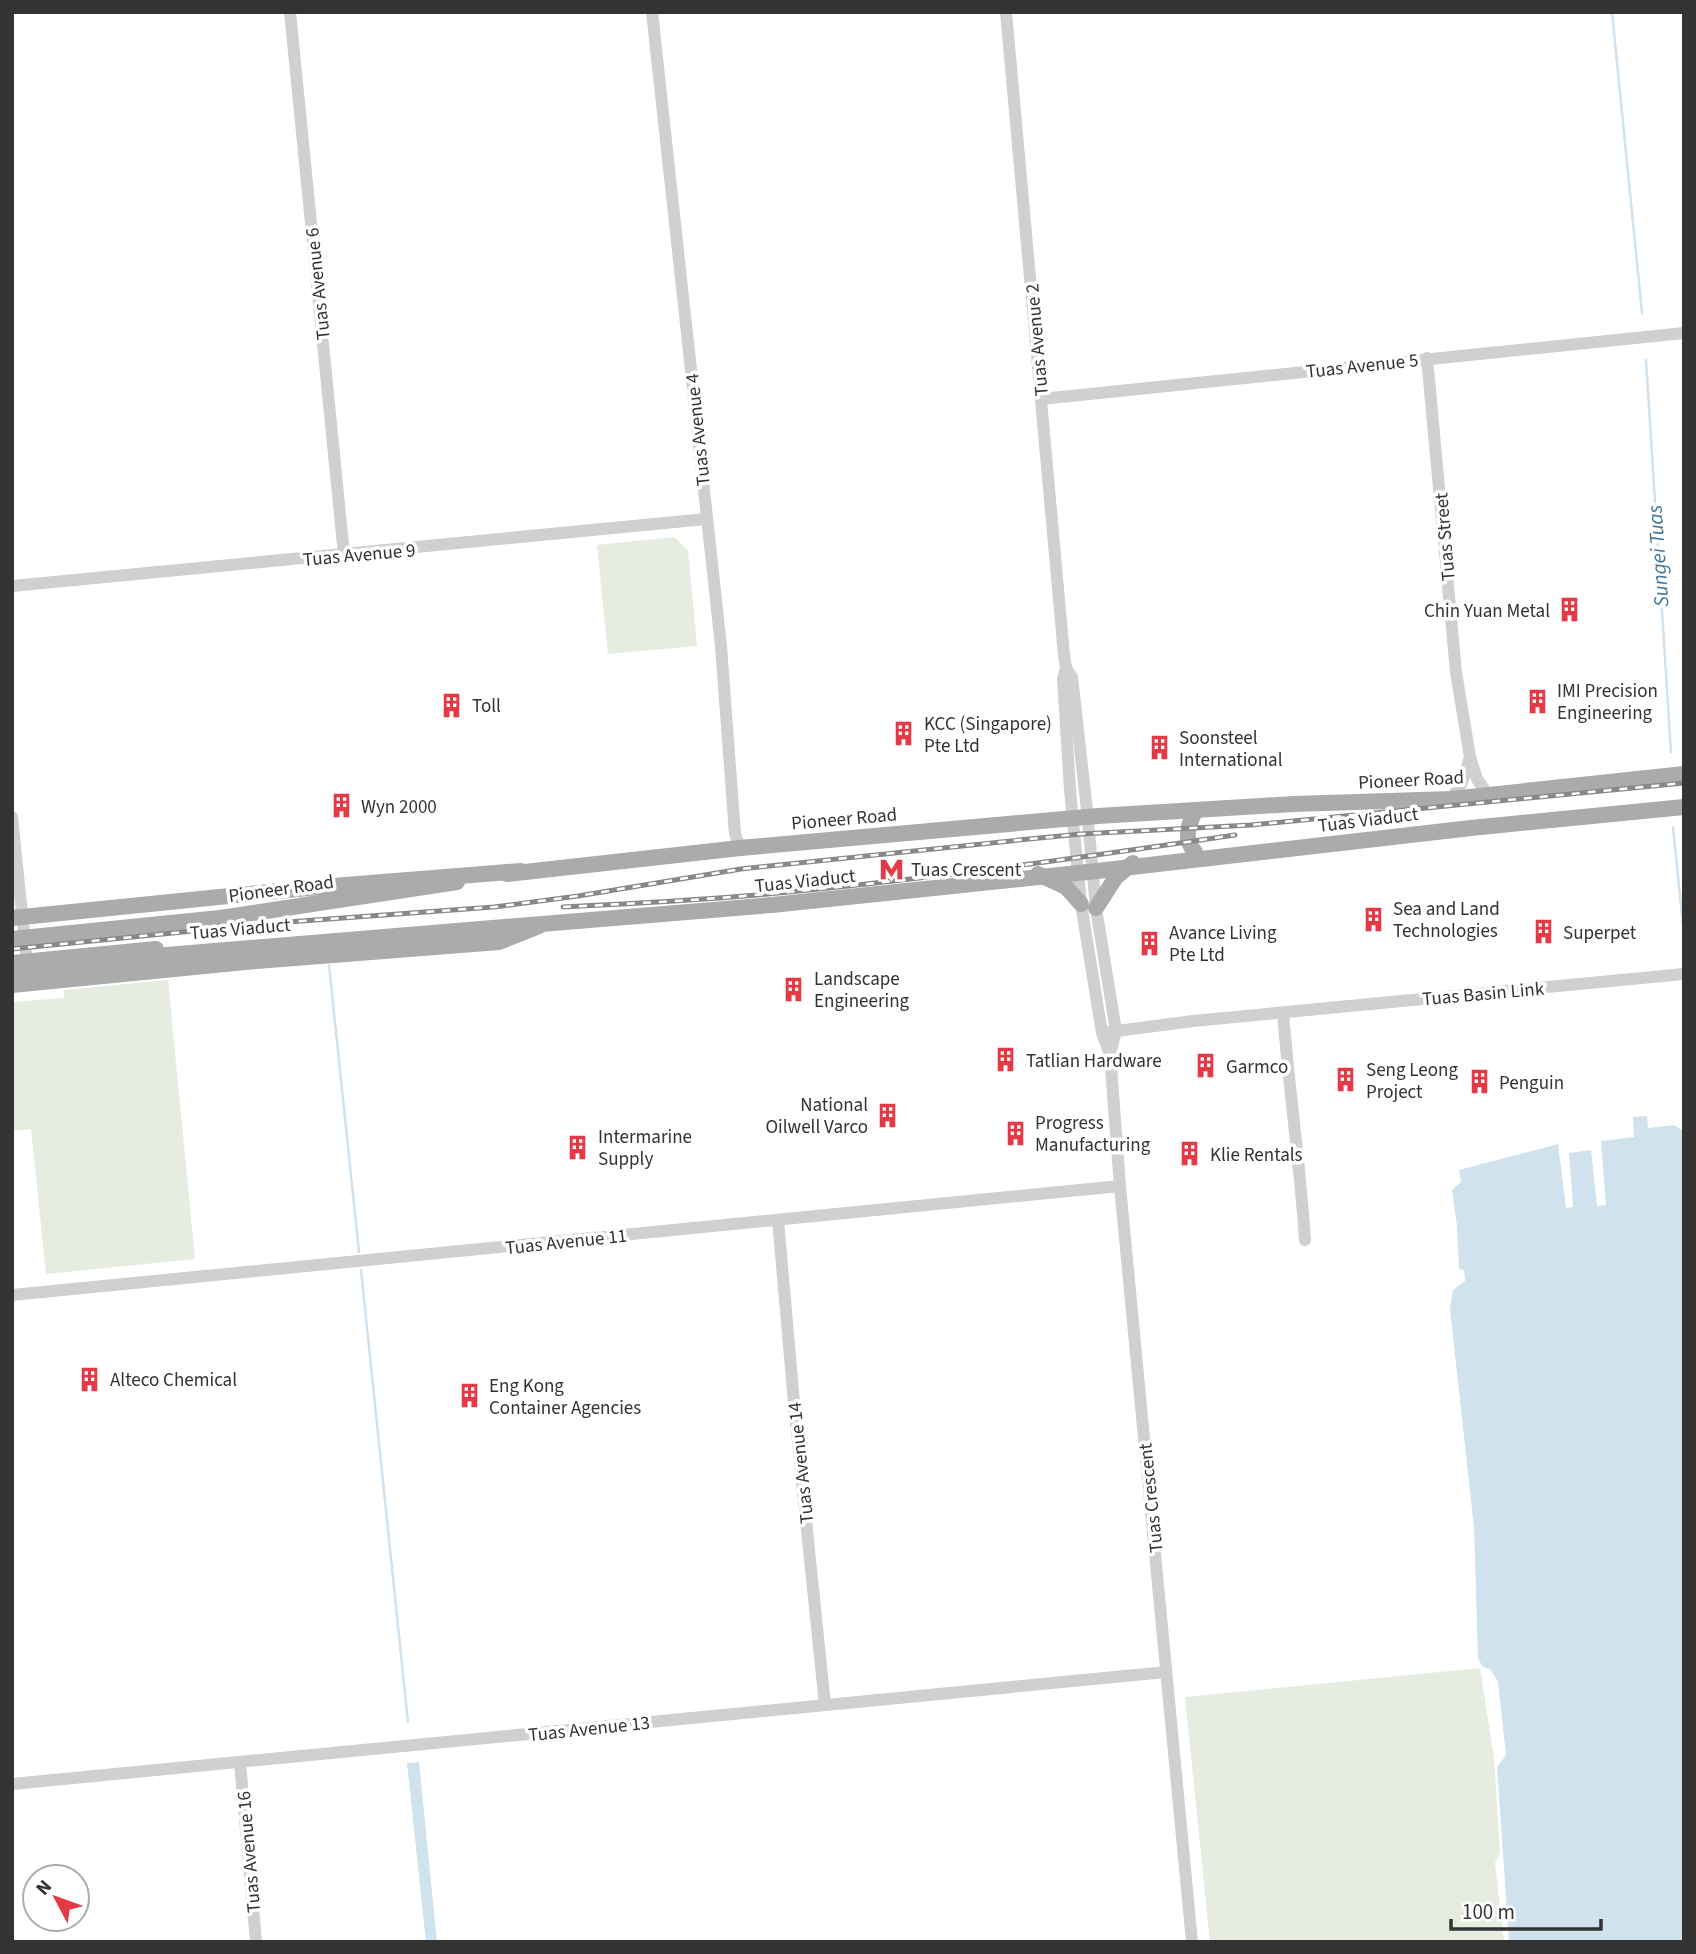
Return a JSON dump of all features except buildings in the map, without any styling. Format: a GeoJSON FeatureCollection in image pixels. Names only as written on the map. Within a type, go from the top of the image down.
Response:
{"type":"FeatureCollection","features":[{"type":"Feature","properties":{"kind":"main road","name":"Pioneer Road"},"geometry":{"type":"LineString","coordinates":[[18,939],[220,918],[521,871],[740,848],[1081,818],[1294,804],[1451,799],[1684,774]]}},
{"type":"Feature","properties":{"kind":"main road"},"geometry":{"type":"LineString","coordinates":[[20,962],[520,918],[751,902],[1470,821],[1684,801]]}},
{"type":"Feature","properties":{"kind":"main road","name":"Tuas Viaduct"},"geometry":{"type":"LineString","coordinates":[[12,975],[166,956],[772,905],[1684,807]]}},
{"type":"Feature","properties":{"kind":"main road"},"geometry":{"type":"LineString","coordinates":[[1195,811],[1187,834],[1188,844],[1195,852]]}},
{"type":"Feature","properties":{"kind":"main road"},"geometry":{"type":"LineString","coordinates":[[1035,872],[1066,887],[1089,906],[1116,877],[1138,860]]}},
{"type":"Feature","properties":{"kind":"main road"},"geometry":{"type":"LineString","coordinates":[[12,918],[308,888],[521,871]]}},
{"type":"Feature","properties":{"kind":"main road"},"geometry":{"type":"LineString","coordinates":[[12,985],[245,962],[499,942],[541,925]]}},
{"type":"Feature","properties":{"kind":"street","name":"Tuas Avenue 6"},"geometry":{"type":"LineString","coordinates":[[290,12],[344,555]]}},
{"type":"Feature","properties":{"kind":"street","name":"Tuas Avenue 4"},"geometry":{"type":"LineString","coordinates":[[652,12],[721,646],[735,834],[740,848]]}},
{"type":"Feature","properties":{"kind":"street","name":"Tuas Avenue 2"},"geometry":{"type":"LineString","coordinates":[[1006,12],[1066,668],[1063,680],[1081,818]]}},
{"type":"Feature","properties":{"kind":"street","name":"Tuas Avenue 5"},"geometry":{"type":"LineString","coordinates":[[1041,399],[1684,332]]}},
{"type":"Feature","properties":{"kind":"street","name":"Tuas Street"},"geometry":{"type":"LineString","coordinates":[[1427,358],[1456,672],[1470,757],[1477,779],[1488,795]]}},
{"type":"Feature","properties":{"kind":"street","name":"Tuas Avenue 9"},"geometry":{"type":"LineString","coordinates":[[12,586],[706,519]]}},
{"type":"Feature","properties":{"kind":"street"},"geometry":{"type":"LineString","coordinates":[[1451,799],[1462,783],[1470,757]]}},
{"type":"Feature","properties":{"kind":"street"},"geometry":{"type":"LineString","coordinates":[[12,817],[20,962]]}},
{"type":"Feature","properties":{"kind":"street","name":"Tuas Crescent"},"geometry":{"type":"LineString","coordinates":[[1081,818],[1102,1033],[1110,1054],[1120,1186],[1192,1942]]}},
{"type":"Feature","properties":{"kind":"street","name":"Tuas Crescent"},"geometry":{"type":"LineString","coordinates":[[1089,906],[1116,1031],[1110,1054]]}},
{"type":"Feature","properties":{"kind":"street","name":"Tuas Basin Link"},"geometry":{"type":"LineString","coordinates":[[1102,1033],[1190,1021],[1680,974]]}},
{"type":"Feature","properties":{"kind":"street"},"geometry":{"type":"LineString","coordinates":[[1283,1013],[1305,1240]]}},
{"type":"Feature","properties":{"kind":"street","name":"Tuas Avenue 11"},"geometry":{"type":"LineString","coordinates":[[12,1295],[1120,1186]]}},
{"type":"Feature","properties":{"kind":"street","name":"Tuas Avenue 14"},"geometry":{"type":"LineString","coordinates":[[778,1220],[825,1705]]}},
{"type":"Feature","properties":{"kind":"street","name":"Tuas Avenue 13"},"geometry":{"type":"LineString","coordinates":[[12,1784],[1166,1672]]}},
{"type":"Feature","properties":{"kind":"street","name":"Tuas Avenue 16"},"geometry":{"type":"LineString","coordinates":[[240,1763],[256,1942]]}},
{"type":"Feature","properties":{"kind":"shaded area"},"geometry":{"type":"Polygon","coordinates":[[[674,537],[688,550],[697,646],[608,654],[597,545],[674,537]]]}},
{"type":"Feature","properties":{"kind":"shaded area"},"geometry":{"type":"Polygon","coordinates":[[[168,980],[195,1259],[46,1274],[31,1129],[12,1131],[12,1002],[64,998],[64,990],[168,980]]]}},
{"type":"Feature","properties":{"kind":"shaded area"},"geometry":{"type":"Polygon","coordinates":[[[1480,1668],[1494,1758],[1500,1853],[1495,1863],[1504,1942],[1210,1942],[1185,1697],[1480,1668]]]}},
{"type":"Feature","properties":{"kind":"water"},"geometry":{"type":"Polygon","coordinates":[[[1647,1116],[1648,1128],[1674,1125],[1684,1131],[1684,1942],[1509,1942],[1497,1767],[1506,1755],[1498,1682],[1491,1670],[1482,1666],[1478,1658],[1474,1527],[1450,1309],[1453,1290],[1465,1281],[1464,1270],[1459,1269],[1452,1190],[1461,1182],[1459,1170],[1558,1144],[1566,1208],[1573,1207],[1569,1153],[1591,1150],[1597,1206],[1606,1205],[1601,1141],[1634,1137],[1633,1117],[1647,1116]]]}},
{"type":"Feature","properties":{"kind":"water"},"geometry":{"type":"Polygon","coordinates":[[[419,1762],[437,1942],[426,1942],[407,1763],[419,1762]]]}},
{"type":"Feature","properties":{"kind":"waterway"},"geometry":{"type":"LineString","coordinates":[[1612,12],[1642,313]]}},
{"type":"Feature","properties":{"kind":"waterway","name":"Sungei Tuas"},"geometry":{"type":"LineString","coordinates":[[1646,360],[1671,752]]}},
{"type":"Feature","properties":{"kind":"waterway","name":"Sungei Tuas"},"geometry":{"type":"LineString","coordinates":[[1673,827],[1684,935]]}},
{"type":"Feature","properties":{"kind":"waterway"},"geometry":{"type":"LineString","coordinates":[[329,965],[359,1252]]}},
{"type":"Feature","properties":{"kind":"waterway"},"geometry":{"type":"LineString","coordinates":[[361,1270],[408,1722]]}},
{"type":"Feature","properties":{"kind":"railway"},"geometry":{"type":"LineString","coordinates":[[12,949],[274,923],[494,907],[741,869],[1029,839],[1251,825],[1684,783]]}},
{"type":"Feature","properties":{"kind":"railway"},"geometry":{"type":"LineString","coordinates":[[563,907],[721,898],[867,884],[1235,835]]}},
{"type":"Feature","properties":{"kind":"place","name":"Chin Yuan Metal"},"geometry":{"type":"Point","coordinates":[1570,610]}},
{"type":"Feature","properties":{"kind":"place","name":"IMI Precision Engineering"},"geometry":{"type":"Point","coordinates":[1537,701]}},
{"type":"Feature","properties":{"kind":"place","name":"Toll"},"geometry":{"type":"Point","coordinates":[452,705]}},
{"type":"Feature","properties":{"kind":"place","name":"KCC (Singapore) Pte Ltd"},"geometry":{"type":"Point","coordinates":[904,734]}},
{"type":"Feature","properties":{"kind":"place","name":"Soonsteel International"},"geometry":{"type":"Point","coordinates":[1159,748]}},
{"type":"Feature","properties":{"kind":"place","name":"Wyn 2000"},"geometry":{"type":"Point","coordinates":[341,806]}},
{"type":"Feature","properties":{"kind":"place","name":"Tuas Crescent"},"geometry":{"type":"Point","coordinates":[891,869]}},
{"type":"Feature","properties":{"kind":"place","name":"Sea and Land Technologies"},"geometry":{"type":"Point","coordinates":[1373,919]}},
{"type":"Feature","properties":{"kind":"place","name":"Superpet"},"geometry":{"type":"Point","coordinates":[1543,932]}},
{"type":"Feature","properties":{"kind":"place","name":"Avance Living Pte Ltd"},"geometry":{"type":"Point","coordinates":[1149,943]}},
{"type":"Feature","properties":{"kind":"place","name":"Landscape Engineering"},"geometry":{"type":"Point","coordinates":[794,989]}},
{"type":"Feature","properties":{"kind":"place","name":"Tatlian Hardware"},"geometry":{"type":"Point","coordinates":[1006,1060]}},
{"type":"Feature","properties":{"kind":"place","name":"Garmco"},"geometry":{"type":"Point","coordinates":[1206,1066]}},
{"type":"Feature","properties":{"kind":"place","name":"Seng Leong Project"},"geometry":{"type":"Point","coordinates":[1346,1080]}},
{"type":"Feature","properties":{"kind":"place","name":"Penguin"},"geometry":{"type":"Point","coordinates":[1479,1082]}},
{"type":"Feature","properties":{"kind":"place","name":"National Oilwell Varco"},"geometry":{"type":"Point","coordinates":[888,1115]}},
{"type":"Feature","properties":{"kind":"place","name":"Progress Manufacturing"},"geometry":{"type":"Point","coordinates":[1015,1133]}},
{"type":"Feature","properties":{"kind":"place","name":"Intermarine Supply"},"geometry":{"type":"Point","coordinates":[578,1147]}},
{"type":"Feature","properties":{"kind":"place","name":"Klie Rentals"},"geometry":{"type":"Point","coordinates":[1190,1154]}},
{"type":"Feature","properties":{"kind":"place","name":"Alteco Chemical"},"geometry":{"type":"Point","coordinates":[90,1379]}},
{"type":"Feature","properties":{"kind":"place","name":"Eng Kong Container Agencies"},"geometry":{"type":"Point","coordinates":[469,1396]}}]}
